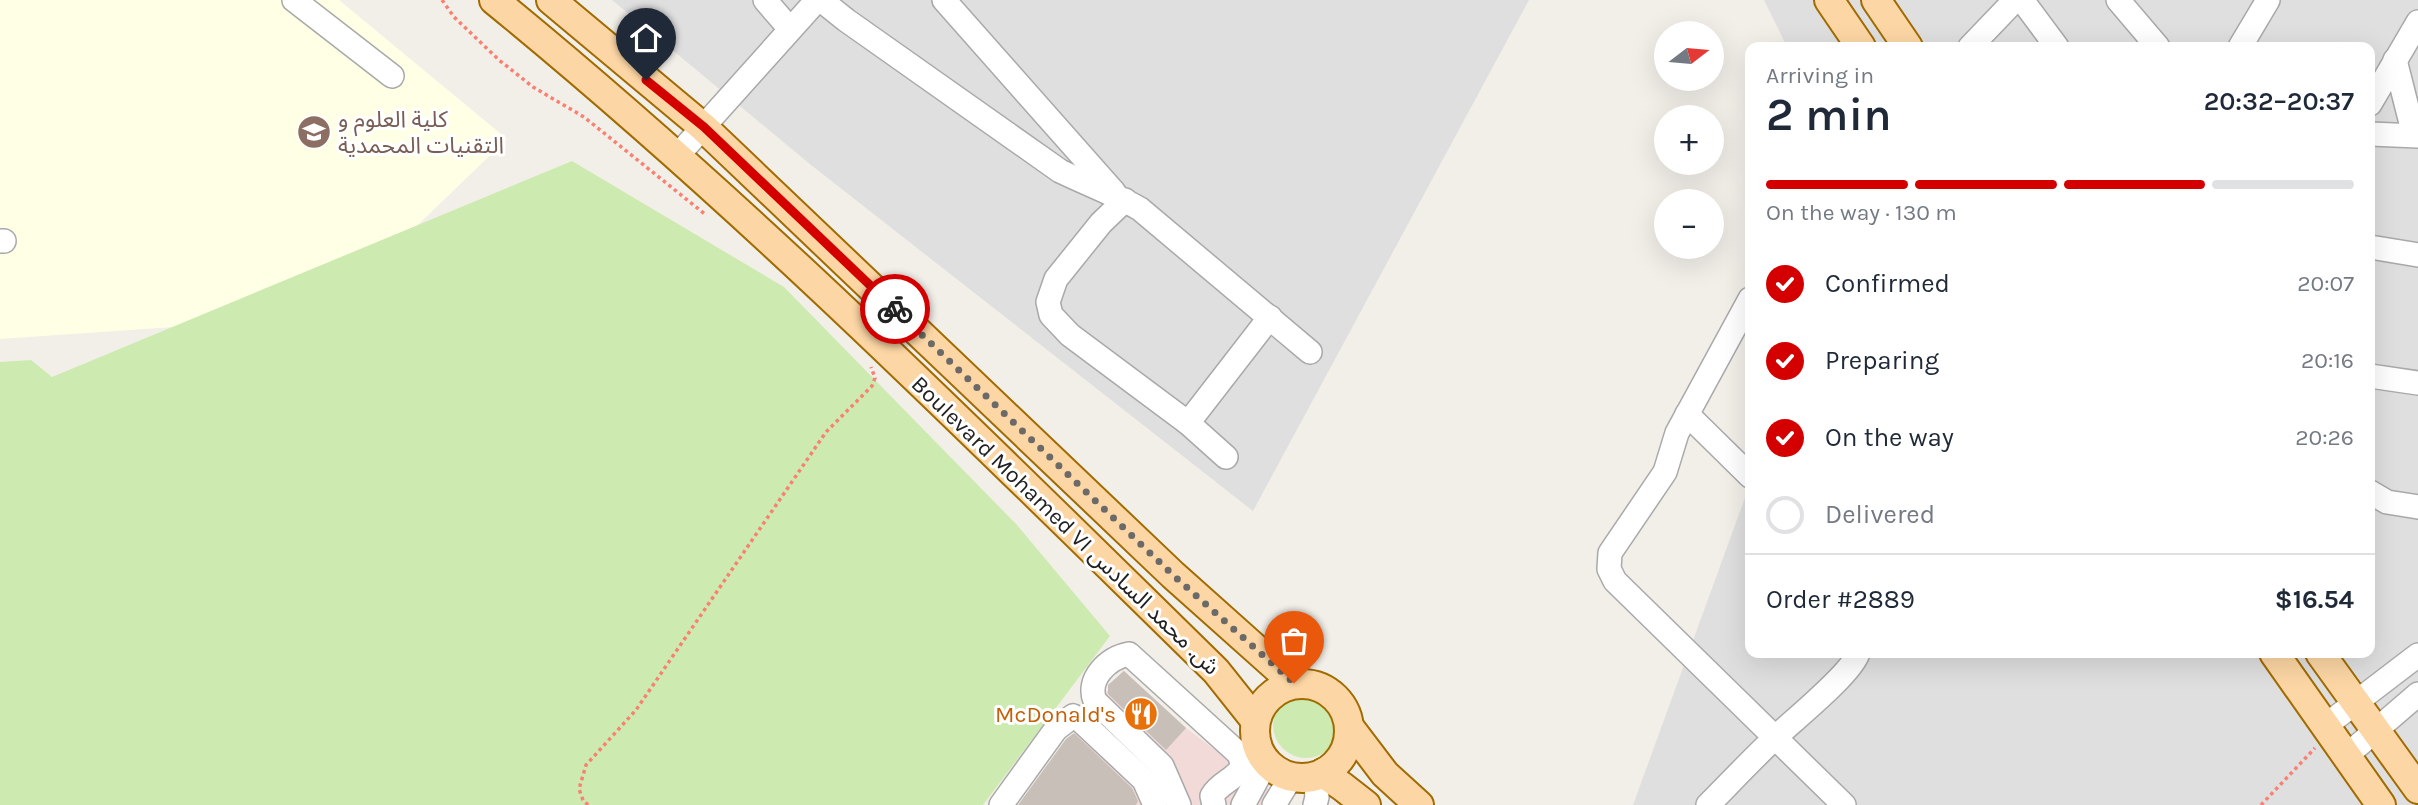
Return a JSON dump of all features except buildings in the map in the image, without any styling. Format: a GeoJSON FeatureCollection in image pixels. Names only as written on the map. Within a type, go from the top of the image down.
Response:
{"type":"FeatureCollection","features":[{"type":"Feature","properties":{"kind":"main road","name":"Boulevard Mohamed VI ش. محمد السادس"},"geometry":{"type":"LineString","coordinates":[[494,0],[678,155],[852,316],[1216,671],[1255,720]]}},
{"type":"Feature","properties":{"kind":"main road","name":"Boulevard Mohamed VI ش. محمد السادس"},"geometry":{"type":"LineString","coordinates":[[551,0],[704,127],[1173,575],[1294,683]]}},
{"type":"Feature","properties":{"kind":"main road"},"geometry":{"type":"LineString","coordinates":[[1829,0],[1858,42]]}},
{"type":"Feature","properties":{"kind":"main road"},"geometry":{"type":"LineString","coordinates":[[1875,0],[1904,42]]}},
{"type":"Feature","properties":{"kind":"main road"},"geometry":{"type":"LineString","coordinates":[[1147,604],[1173,575]]}},
{"type":"Feature","properties":{"kind":"main road"},"geometry":{"type":"LineString","coordinates":[[2278,658],[2381,805]]}},
{"type":"Feature","properties":{"kind":"main road"},"geometry":{"type":"LineString","coordinates":[[2324,658],[2418,789]]}},
{"type":"Feature","properties":{"kind":"main road"},"geometry":{"type":"LineString","coordinates":[[1310,776],[1330,770],[1341,758],[1348,744],[1350,728],[1338,699],[1318,686],[1294,683],[1276,690],[1263,703],[1255,720],[1256,743],[1266,763],[1278,772],[1310,776],[1343,786],[1366,805]]}},
{"type":"Feature","properties":{"kind":"main road"},"geometry":{"type":"LineString","coordinates":[[1350,728],[1385,774],[1419,805]]}},
{"type":"Feature","properties":{"kind":"street"},"geometry":{"type":"LineString","coordinates":[[294,0],[392,76]]}},
{"type":"Feature","properties":{"kind":"street"},"geometry":{"type":"LineString","coordinates":[[765,0],[790,29]]}},
{"type":"Feature","properties":{"kind":"street"},"geometry":{"type":"LineString","coordinates":[[678,155],[819,0],[1060,171],[1092,187],[1121,197]]}},
{"type":"Feature","properties":{"kind":"street"},"geometry":{"type":"LineString","coordinates":[[944,0],[1121,197],[1169,231],[1310,352]]}},
{"type":"Feature","properties":{"kind":"street"},"geometry":{"type":"LineString","coordinates":[[2118,0],[2154,42]]}},
{"type":"Feature","properties":{"kind":"street"},"geometry":{"type":"LineString","coordinates":[[2243,42],[2268,0]]}},
{"type":"Feature","properties":{"kind":"street"},"geometry":{"type":"LineString","coordinates":[[1977,42],[2029,3],[2054,42]]}},
{"type":"Feature","properties":{"kind":"street"},"geometry":{"type":"LineString","coordinates":[[2375,95],[2418,22]]}},
{"type":"Feature","properties":{"kind":"street"},"geometry":{"type":"LineString","coordinates":[[2375,134],[2416,136],[2395,60]]}},
{"type":"Feature","properties":{"kind":"street"},"geometry":{"type":"LineString","coordinates":[[1121,197],[1056,279],[1048,302],[1051,315],[1070,335],[1188,423],[1226,457]]}},
{"type":"Feature","properties":{"kind":"street"},"geometry":{"type":"LineString","coordinates":[[2375,248],[2418,255]]}},
{"type":"Feature","properties":{"kind":"street"},"geometry":{"type":"LineString","coordinates":[[1745,308],[1686,414],[1665,472],[1610,553],[1609,569],[1615,581],[1844,805]]}},
{"type":"Feature","properties":{"kind":"street"},"geometry":{"type":"LineString","coordinates":[[1188,423],[1270,317]]}},
{"type":"Feature","properties":{"kind":"street"},"geometry":{"type":"LineString","coordinates":[[2375,377],[2418,383]]}},
{"type":"Feature","properties":{"kind":"street"},"geometry":{"type":"LineString","coordinates":[[1686,414],[1745,471]]}},
{"type":"Feature","properties":{"kind":"street"},"geometry":{"type":"LineString","coordinates":[[2375,495],[2387,502],[2418,508]]}},
{"type":"Feature","properties":{"kind":"street"},"geometry":{"type":"LineString","coordinates":[[1179,805],[1162,766],[1095,701],[1093,682],[1114,657],[1129,654],[1239,754],[1243,766],[1238,775],[1217,787],[1212,796],[1214,805]]}},
{"type":"Feature","properties":{"kind":"street"},"geometry":{"type":"LineString","coordinates":[[2328,729],[2418,655]]}},
{"type":"Feature","properties":{"kind":"street"},"geometry":{"type":"LineString","coordinates":[[1708,805],[1856,658]]}},
{"type":"Feature","properties":{"kind":"street"},"geometry":{"type":"LineString","coordinates":[[2346,756],[2418,694]]}},
{"type":"Feature","properties":{"kind":"street"},"geometry":{"type":"LineString","coordinates":[[1001,805],[1056,729],[1073,716],[1144,779],[1155,805]]}},
{"type":"Feature","properties":{"kind":"street"},"geometry":{"type":"LineString","coordinates":[[1243,805],[1266,763]]}},
{"type":"Feature","properties":{"kind":"street"},"geometry":{"type":"LineString","coordinates":[[1274,805],[1310,776],[1317,797],[1315,805]]}},
{"type":"Feature","properties":{"kind":"path"},"geometry":{"type":"LineString","coordinates":[[442,0],[454,17],[499,60],[533,87],[584,117],[707,216]]}},
{"type":"Feature","properties":{"kind":"path"},"geometry":{"type":"LineString","coordinates":[[587,805],[579,789],[586,765],[636,710],[826,432],[872,386],[875,378],[864,359]]}},
{"type":"Feature","properties":{"kind":"path"},"geometry":{"type":"LineString","coordinates":[[2262,805],[2328,729]]}},
{"type":"Feature","properties":{"kind":"shaded area"},"geometry":{"type":"Polygon","coordinates":[[[0,0],[339,0],[507,139],[398,244],[202,325],[0,339],[0,0]]]}},
{"type":"Feature","properties":{"kind":"shaded area"},"geometry":{"type":"Polygon","coordinates":[[[612,0],[1529,0],[1253,511],[811,165],[612,0]]]}},
{"type":"Feature","properties":{"kind":"shaded area"},"geometry":{"type":"Polygon","coordinates":[[[1764,0],[2418,0],[2418,805],[1633,805],[1745,498],[1745,658],[2375,658],[2375,42],[1785,42],[1764,0]]]}},
{"type":"Feature","properties":{"kind":"shaded area"},"geometry":{"type":"Polygon","coordinates":[[[1123,670],[1186,728],[1290,805],[1020,805],[1123,670]]]}},
{"type":"Feature","properties":{"kind":"green space"},"geometry":{"type":"Polygon","coordinates":[[[572,161],[784,287],[1017,525],[1110,636],[983,805],[0,805],[0,362],[31,360],[52,377],[572,161]]]}},
{"type":"Feature","properties":{"kind":"green space"},"geometry":{"type":"Polygon","coordinates":[[[1306,692],[1329,702],[1339,725],[1329,748],[1306,758],[1283,748],[1273,725],[1283,702],[1306,692]]]}},
{"type":"Feature","properties":{"kind":"way so far"},"geometry":{"type":"LineString","coordinates":[[895,309],[1173,575],[1294,683]]}},
{"type":"Feature","properties":{"kind":"place","name":"كلية العلوم و التقنيات المحمدية"},"geometry":{"type":"Point","coordinates":[314,132]}},
{"type":"Feature","properties":{"kind":"place","name":"McDonald's"},"geometry":{"type":"Point","coordinates":[1141,714]}},
{"type":"Feature","properties":{"kind":"route"},"geometry":{"type":"LineString","coordinates":[[646,80],[704,127],[895,309]]}}]}
